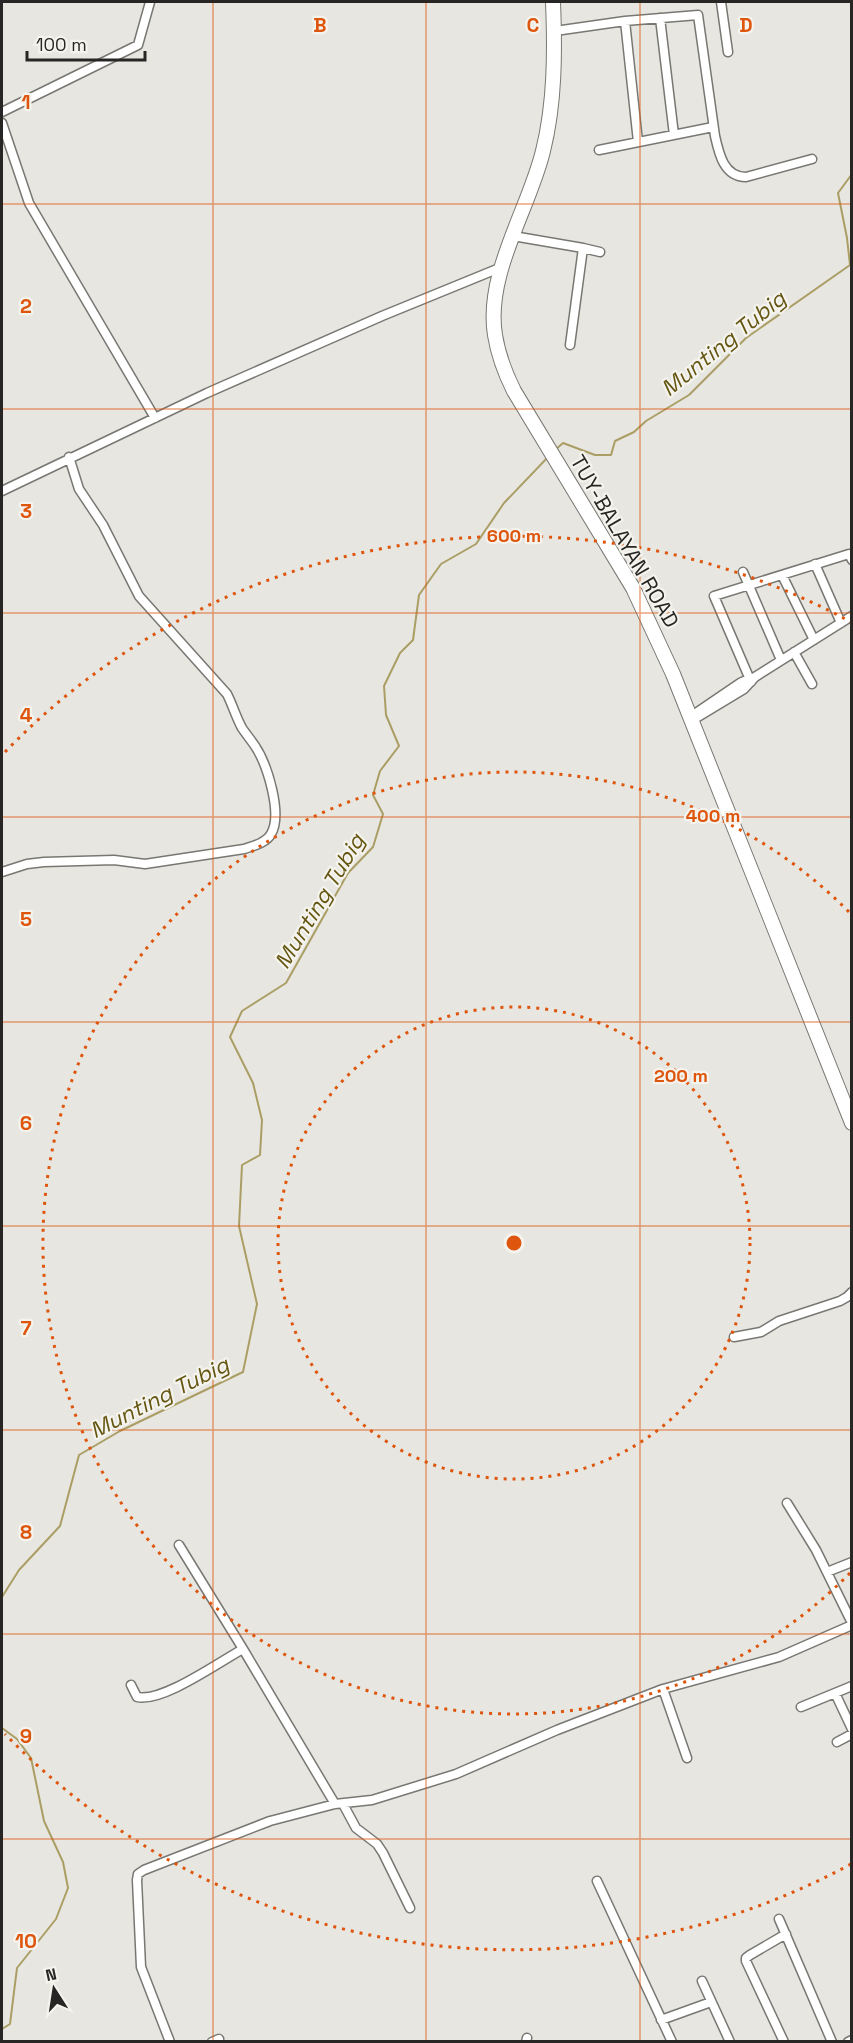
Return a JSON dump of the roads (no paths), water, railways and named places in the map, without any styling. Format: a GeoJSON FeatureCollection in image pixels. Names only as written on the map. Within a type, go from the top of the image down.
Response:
{"type":"FeatureCollection","features":[{"type":"Feature","properties":{"kind":"main road","name":"TUY-BALAYAN ROAD"},"geometry":{"type":"LineString","coordinates":[[553,2],[555,31],[553,89],[544,150],[503,267],[495,304],[495,334],[508,379],[633,588],[652,627],[852,1123]]}},
{"type":"Feature","properties":{"kind":"street"},"geometry":{"type":"LineString","coordinates":[[2,112],[138,45],[150,2]]}},
{"type":"Feature","properties":{"kind":"street"},"geometry":{"type":"LineString","coordinates":[[720,2],[728,52]]}},
{"type":"Feature","properties":{"kind":"street"},"geometry":{"type":"LineString","coordinates":[[555,31],[625,21],[698,15],[713,127],[719,156],[730,172],[737,177],[746,177],[812,159]]}},
{"type":"Feature","properties":{"kind":"street"},"geometry":{"type":"LineString","coordinates":[[660,18],[674,135]]}},
{"type":"Feature","properties":{"kind":"street"},"geometry":{"type":"LineString","coordinates":[[625,21],[638,142]]}},
{"type":"Feature","properties":{"kind":"street"},"geometry":{"type":"LineString","coordinates":[[2,123],[29,203],[155,418]]}},
{"type":"Feature","properties":{"kind":"street"},"geometry":{"type":"LineString","coordinates":[[598,150],[713,127]]}},
{"type":"Feature","properties":{"kind":"street"},"geometry":{"type":"LineString","coordinates":[[513,236],[600,252]]}},
{"type":"Feature","properties":{"kind":"street"},"geometry":{"type":"LineString","coordinates":[[570,345],[583,248]]}},
{"type":"Feature","properties":{"kind":"street"},"geometry":{"type":"LineString","coordinates":[[2,491],[207,393],[382,316],[503,267]]}},
{"type":"Feature","properties":{"kind":"street"},"geometry":{"type":"LineString","coordinates":[[2,872],[27,864],[44,862],[114,860],[145,864],[244,849],[258,845],[271,836],[276,821],[275,803],[266,771],[256,747],[240,724],[236,709],[227,694],[139,596],[104,525],[78,489],[69,457]]}},
{"type":"Feature","properties":{"kind":"street"},"geometry":{"type":"LineString","coordinates":[[751,679],[714,596],[849,554],[852,560]]}},
{"type":"Feature","properties":{"kind":"street"},"geometry":{"type":"LineString","coordinates":[[815,564],[841,623]]}},
{"type":"Feature","properties":{"kind":"street"},"geometry":{"type":"LineString","coordinates":[[743,572],[781,660]]}},
{"type":"Feature","properties":{"kind":"street"},"geometry":{"type":"LineString","coordinates":[[782,575],[814,640]]}},
{"type":"Feature","properties":{"kind":"street"},"geometry":{"type":"LineString","coordinates":[[691,719],[744,689],[751,679],[852,616]]}},
{"type":"Feature","properties":{"kind":"street"},"geometry":{"type":"LineString","coordinates":[[794,652],[812,684]]}},
{"type":"Feature","properties":{"kind":"street"},"geometry":{"type":"LineString","coordinates":[[734,1337],[761,1332],[779,1321],[840,1300],[852,1292]]}},
{"type":"Feature","properties":{"kind":"street"},"geometry":{"type":"LineString","coordinates":[[170,2042],[141,1967],[138,1874],[270,1821],[339,1804],[372,1800],[456,1774],[557,1730],[663,1689],[779,1657],[852,1624],[816,1550],[788,1503]]}},
{"type":"Feature","properties":{"kind":"street"},"geometry":{"type":"LineString","coordinates":[[179,1545],[339,1804],[356,1828],[377,1844],[383,1853],[410,1908]]}},
{"type":"Feature","properties":{"kind":"street"},"geometry":{"type":"LineString","coordinates":[[827,1572],[852,1562]]}},
{"type":"Feature","properties":{"kind":"street"},"geometry":{"type":"LineString","coordinates":[[131,1685],[137,1696],[143,1698],[168,1692],[243,1648]]}},
{"type":"Feature","properties":{"kind":"street"},"geometry":{"type":"LineString","coordinates":[[801,1707],[852,1686]]}},
{"type":"Feature","properties":{"kind":"street"},"geometry":{"type":"LineString","coordinates":[[663,1689],[687,1758]]}},
{"type":"Feature","properties":{"kind":"street"},"geometry":{"type":"LineString","coordinates":[[835,1693],[852,1729]]}},
{"type":"Feature","properties":{"kind":"street"},"geometry":{"type":"LineString","coordinates":[[837,1742],[852,1734]]}},
{"type":"Feature","properties":{"kind":"street"},"geometry":{"type":"LineString","coordinates":[[597,1881],[672,2042]]}},
{"type":"Feature","properties":{"kind":"street"},"geometry":{"type":"LineString","coordinates":[[779,1919],[832,2042]]}},
{"type":"Feature","properties":{"kind":"street"},"geometry":{"type":"LineString","coordinates":[[784,2042],[746,1958],[786,1934]]}},
{"type":"Feature","properties":{"kind":"street"},"geometry":{"type":"LineString","coordinates":[[702,1981],[730,2042]]}},
{"type":"Feature","properties":{"kind":"street"},"geometry":{"type":"LineString","coordinates":[[661,2020],[711,2002]]}},
{"type":"Feature","properties":{"kind":"waterway","name":"Munting Tubig"},"geometry":{"type":"LineString","coordinates":[[555,450],[563,443],[595,455],[611,455],[615,441],[634,432],[646,421],[689,395],[746,338],[850,265],[838,193],[852,174]]}},
{"type":"Feature","properties":{"kind":"waterway","name":"Munting Tubig"},"geometry":{"type":"LineString","coordinates":[[2,1597],[19,1570],[60,1526],[79,1455],[120,1431],[243,1372],[257,1304],[239,1226],[242,1165],[260,1155],[262,1120],[253,1083],[230,1037],[242,1011],[286,983],[348,873],[373,847],[383,814],[373,795],[380,771],[399,746],[386,715],[384,686],[400,653],[413,640],[419,595],[441,564],[476,544],[504,503],[549,456]]}},
{"type":"Feature","properties":{"kind":"waterway","name":"Munting Tubig"},"geometry":{"type":"LineString","coordinates":[[2,1728],[17,1739],[31,1758],[44,1821],[63,1862],[68,1888],[56,1919],[17,1968],[10,2024],[2,2029]]}}]}
